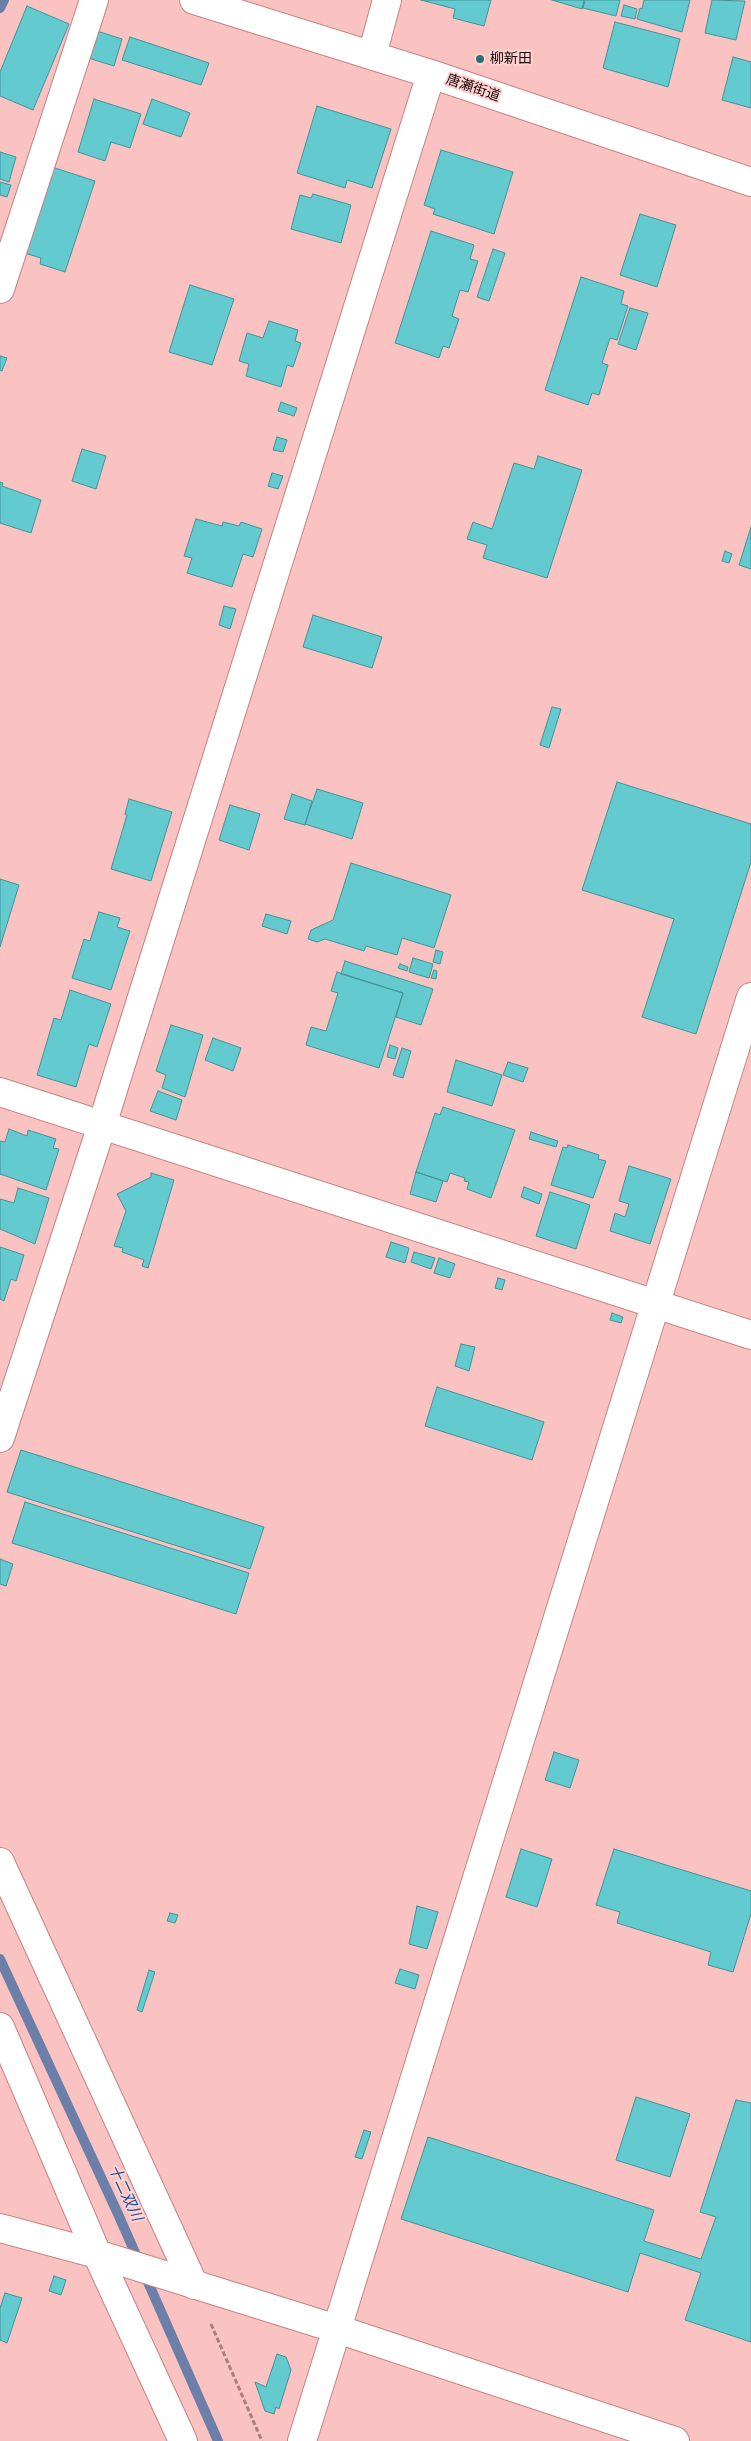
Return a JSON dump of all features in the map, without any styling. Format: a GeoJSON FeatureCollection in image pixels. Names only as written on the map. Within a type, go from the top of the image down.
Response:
{"type":"FeatureCollection","features":[{"type":"Feature","properties":{"kind":"street"},"geometry":{"type":"LineString","coordinates":[[0,289],[94,0]]}},
{"type":"Feature","properties":{"kind":"street","name":"唐瀬街道"},"geometry":{"type":"LineString","coordinates":[[194,0],[431,74],[751,182]]}},
{"type":"Feature","properties":{"kind":"street"},"geometry":{"type":"LineString","coordinates":[[372,55],[388,0]]}},
{"type":"Feature","properties":{"kind":"street"},"geometry":{"type":"LineString","coordinates":[[0,1438],[102,1126],[431,74]]}},
{"type":"Feature","properties":{"kind":"street"},"geometry":{"type":"LineString","coordinates":[[302,2441],[751,996]]}},
{"type":"Feature","properties":{"kind":"street"},"geometry":{"type":"LineString","coordinates":[[0,1092],[751,1334]]}},
{"type":"Feature","properties":{"kind":"street"},"geometry":{"type":"LineString","coordinates":[[0,1862],[194,2285]]}},
{"type":"Feature","properties":{"kind":"street"},"geometry":{"type":"LineString","coordinates":[[0,2027],[97,2254],[183,2441]]}},
{"type":"Feature","properties":{"kind":"street"},"geometry":{"type":"LineString","coordinates":[[0,2228],[97,2254],[337,2329],[675,2441]]}},
{"type":"Feature","properties":{"kind":"path"},"geometry":{"type":"LineString","coordinates":[[194,2285],[262,2441]]}},
{"type":"Feature","properties":{"kind":"building"},"geometry":{"type":"Polygon","coordinates":[[[421,0],[491,0],[484,26],[453,18],[455,9],[421,0]]]}},
{"type":"Feature","properties":{"kind":"building"},"geometry":{"type":"Polygon","coordinates":[[[552,0],[584,0],[582,9],[552,0]]]}},
{"type":"Feature","properties":{"kind":"building"},"geometry":{"type":"Polygon","coordinates":[[[585,0],[620,0],[616,16],[583,8],[585,0]]]}},
{"type":"Feature","properties":{"kind":"building"},"geometry":{"type":"Polygon","coordinates":[[[644,0],[690,0],[682,32],[637,19],[644,0]]]}},
{"type":"Feature","properties":{"kind":"building"},"geometry":{"type":"Polygon","coordinates":[[[712,0],[745,1],[736,40],[705,33],[712,0]]]}},
{"type":"Feature","properties":{"kind":"building"},"geometry":{"type":"Polygon","coordinates":[[[624,5],[637,9],[635,19],[621,16],[624,5]]]}},
{"type":"Feature","properties":{"kind":"building"},"geometry":{"type":"Polygon","coordinates":[[[27,6],[69,24],[33,110],[0,96],[0,72],[27,6]]]}},
{"type":"Feature","properties":{"kind":"building"},"geometry":{"type":"Polygon","coordinates":[[[615,22],[680,39],[668,87],[603,68],[615,22]]]}},
{"type":"Feature","properties":{"kind":"building"},"geometry":{"type":"Polygon","coordinates":[[[94,30],[122,39],[114,66],[85,57],[94,30]]]}},
{"type":"Feature","properties":{"kind":"building"},"geometry":{"type":"Polygon","coordinates":[[[130,37],[209,63],[201,85],[122,60],[130,37]]]}},
{"type":"Feature","properties":{"kind":"building"},"geometry":{"type":"Polygon","coordinates":[[[733,57],[751,62],[751,108],[722,100],[733,57]]]}},
{"type":"Feature","properties":{"kind":"building"},"geometry":{"type":"Polygon","coordinates":[[[94,99],[141,114],[130,148],[111,142],[105,161],[78,152],[94,99]]]}},
{"type":"Feature","properties":{"kind":"building"},"geometry":{"type":"Polygon","coordinates":[[[152,99],[190,113],[181,137],[143,124],[152,99]]]}},
{"type":"Feature","properties":{"kind":"building"},"geometry":{"type":"Polygon","coordinates":[[[317,106],[391,129],[372,188],[347,180],[345,188],[297,173],[317,106]]]}},
{"type":"Feature","properties":{"kind":"building"},"geometry":{"type":"Polygon","coordinates":[[[441,150],[513,172],[494,234],[433,214],[435,209],[424,205],[441,150]]]}},
{"type":"Feature","properties":{"kind":"building"},"geometry":{"type":"Polygon","coordinates":[[[0,152],[16,157],[9,182],[0,179],[0,152]]]}},
{"type":"Feature","properties":{"kind":"building"},"geometry":{"type":"Polygon","coordinates":[[[49,166],[95,181],[65,272],[40,264],[41,258],[21,252],[49,166]]]}},
{"type":"Feature","properties":{"kind":"building"},"geometry":{"type":"Polygon","coordinates":[[[0,182],[11,185],[7,197],[0,195],[0,182]]]}},
{"type":"Feature","properties":{"kind":"building"},"geometry":{"type":"Polygon","coordinates":[[[313,194],[351,205],[341,243],[291,229],[300,195],[311,198],[313,194]]]}},
{"type":"Feature","properties":{"kind":"building"},"geometry":{"type":"Polygon","coordinates":[[[640,214],[676,225],[657,287],[620,275],[640,214]]]}},
{"type":"Feature","properties":{"kind":"building"},"geometry":{"type":"Polygon","coordinates":[[[431,231],[474,245],[470,259],[478,261],[468,292],[460,290],[452,316],[459,319],[449,348],[443,346],[439,358],[395,343],[431,231]]]}},
{"type":"Feature","properties":{"kind":"building"},"geometry":{"type":"Polygon","coordinates":[[[493,249],[505,253],[489,301],[477,297],[493,249]]]}},
{"type":"Feature","properties":{"kind":"building"},"geometry":{"type":"Polygon","coordinates":[[[581,277],[624,291],[621,304],[628,306],[617,340],[610,338],[602,363],[608,365],[599,395],[592,393],[588,405],[545,390],[581,277]]]}},
{"type":"Feature","properties":{"kind":"building"},"geometry":{"type":"Polygon","coordinates":[[[190,285],[234,299],[212,365],[169,352],[190,285]]]}},
{"type":"Feature","properties":{"kind":"building"},"geometry":{"type":"Polygon","coordinates":[[[630,308],[648,313],[636,350],[618,344],[630,308]]]}},
{"type":"Feature","properties":{"kind":"building"},"geometry":{"type":"Polygon","coordinates":[[[269,321],[298,330],[295,341],[301,343],[293,367],[287,365],[281,387],[246,376],[249,364],[239,361],[247,333],[263,338],[269,321]]]}},
{"type":"Feature","properties":{"kind":"building"},"geometry":{"type":"Polygon","coordinates":[[[0,356],[7,358],[2,371],[0,370],[0,356]]]}},
{"type":"Feature","properties":{"kind":"building"},"geometry":{"type":"Polygon","coordinates":[[[281,402],[297,408],[294,416],[278,411],[281,402]]]}},
{"type":"Feature","properties":{"kind":"building"},"geometry":{"type":"Polygon","coordinates":[[[277,437],[287,440],[283,452],[273,450],[277,437]]]}},
{"type":"Feature","properties":{"kind":"building"},"geometry":{"type":"Polygon","coordinates":[[[82,449],[106,456],[96,489],[72,481],[82,449]]]}},
{"type":"Feature","properties":{"kind":"building"},"geometry":{"type":"Polygon","coordinates":[[[538,456],[582,470],[547,578],[483,558],[487,545],[467,539],[473,522],[492,529],[514,463],[534,469],[538,456]]]}},
{"type":"Feature","properties":{"kind":"building"},"geometry":{"type":"Polygon","coordinates":[[[272,473],[283,476],[278,489],[268,486],[272,473]]]}},
{"type":"Feature","properties":{"kind":"building"},"geometry":{"type":"Polygon","coordinates":[[[0,482],[3,483],[2,486],[41,500],[31,533],[0,523],[0,482]]]}},
{"type":"Feature","properties":{"kind":"building"},"geometry":{"type":"Polygon","coordinates":[[[196,519],[222,526],[223,522],[239,526],[241,522],[262,529],[253,557],[243,554],[232,587],[187,573],[192,558],[184,556],[196,519]]]}},
{"type":"Feature","properties":{"kind":"building"},"geometry":{"type":"Polygon","coordinates":[[[751,527],[751,569],[739,565],[751,527]]]}},
{"type":"Feature","properties":{"kind":"building"},"geometry":{"type":"Polygon","coordinates":[[[725,551],[732,554],[729,563],[722,561],[725,551]]]}},
{"type":"Feature","properties":{"kind":"building"},"geometry":{"type":"Polygon","coordinates":[[[224,606],[236,609],[230,629],[219,625],[224,606]]]}},
{"type":"Feature","properties":{"kind":"building"},"geometry":{"type":"Polygon","coordinates":[[[313,615],[382,637],[372,668],[303,647],[313,615]]]}},
{"type":"Feature","properties":{"kind":"building"},"geometry":{"type":"Polygon","coordinates":[[[552,707],[561,709],[549,748],[540,745],[552,707]]]}},
{"type":"Feature","properties":{"kind":"building"},"geometry":{"type":"Polygon","coordinates":[[[617,782],[751,824],[751,862],[696,1034],[642,1017],[674,919],[582,890],[617,782]]]}},
{"type":"Feature","properties":{"kind":"building"},"geometry":{"type":"Polygon","coordinates":[[[317,789],[363,803],[352,839],[305,824],[317,789]]]}},
{"type":"Feature","properties":{"kind":"building"},"geometry":{"type":"Polygon","coordinates":[[[292,794],[312,801],[305,825],[284,819],[292,794]]]}},
{"type":"Feature","properties":{"kind":"building"},"geometry":{"type":"Polygon","coordinates":[[[129,799],[172,812],[151,881],[111,869],[127,815],[125,814],[129,799]]]}},
{"type":"Feature","properties":{"kind":"building"},"geometry":{"type":"Polygon","coordinates":[[[230,805],[260,814],[249,850],[219,840],[230,805]]]}},
{"type":"Feature","properties":{"kind":"building"},"geometry":{"type":"Polygon","coordinates":[[[351,863],[451,895],[434,948],[402,938],[397,955],[366,946],[364,951],[325,939],[317,942],[308,939],[311,930],[333,920],[351,863]]]}},
{"type":"Feature","properties":{"kind":"building"},"geometry":{"type":"Polygon","coordinates":[[[0,879],[19,885],[0,947],[0,879]]]}},
{"type":"Feature","properties":{"kind":"building"},"geometry":{"type":"Polygon","coordinates":[[[99,912],[120,918],[117,927],[130,931],[111,990],[72,978],[84,939],[90,941],[99,912]]]}},
{"type":"Feature","properties":{"kind":"building"},"geometry":{"type":"Polygon","coordinates":[[[266,914],[291,921],[287,934],[262,926],[266,914]]]}},
{"type":"Feature","properties":{"kind":"building"},"geometry":{"type":"Polygon","coordinates":[[[436,950],[443,952],[440,964],[433,962],[436,950]]]}},
{"type":"Feature","properties":{"kind":"building"},"geometry":{"type":"Polygon","coordinates":[[[413,958],[433,964],[429,978],[409,972],[413,958]]]}},
{"type":"Feature","properties":{"kind":"building"},"geometry":{"type":"Polygon","coordinates":[[[345,961],[433,989],[421,1025],[396,1017],[403,993],[341,974],[345,961]]]}},
{"type":"Feature","properties":{"kind":"building"},"geometry":{"type":"Polygon","coordinates":[[[400,964],[408,967],[407,971],[398,968],[400,964]]]}},
{"type":"Feature","properties":{"kind":"building"},"geometry":{"type":"Polygon","coordinates":[[[434,970],[437,971],[436,979],[431,978],[434,970]]]}},
{"type":"Feature","properties":{"kind":"building"},"geometry":{"type":"Polygon","coordinates":[[[337,972],[403,993],[379,1068],[306,1045],[311,1027],[326,1031],[338,993],[331,991],[337,972]]]}},
{"type":"Feature","properties":{"kind":"building"},"geometry":{"type":"Polygon","coordinates":[[[70,990],[111,1004],[97,1047],[89,1044],[76,1087],[37,1075],[54,1018],[61,1020],[70,990]]]}},
{"type":"Feature","properties":{"kind":"building"},"geometry":{"type":"Polygon","coordinates":[[[171,1025],[203,1035],[185,1097],[162,1088],[166,1075],[156,1071],[171,1025]]]}},
{"type":"Feature","properties":{"kind":"building"},"geometry":{"type":"Polygon","coordinates":[[[213,1038],[241,1048],[233,1071],[205,1060],[213,1038]]]}},
{"type":"Feature","properties":{"kind":"building"},"geometry":{"type":"Polygon","coordinates":[[[390,1045],[398,1048],[395,1059],[387,1057],[390,1045]]]}},
{"type":"Feature","properties":{"kind":"building"},"geometry":{"type":"Polygon","coordinates":[[[402,1048],[411,1051],[403,1078],[393,1075],[402,1048]]]}},
{"type":"Feature","properties":{"kind":"building"},"geometry":{"type":"Polygon","coordinates":[[[456,1060],[502,1075],[492,1106],[447,1092],[456,1060]]]}},
{"type":"Feature","properties":{"kind":"building"},"geometry":{"type":"Polygon","coordinates":[[[508,1062],[528,1068],[523,1082],[503,1075],[508,1062]]]}},
{"type":"Feature","properties":{"kind":"building"},"geometry":{"type":"Polygon","coordinates":[[[158,1091],[182,1100],[176,1120],[150,1111],[158,1091]]]}},
{"type":"Feature","properties":{"kind":"building"},"geometry":{"type":"Polygon","coordinates":[[[443,1107],[515,1130],[491,1198],[467,1189],[469,1182],[464,1181],[465,1178],[450,1173],[447,1182],[416,1172],[435,1113],[440,1115],[443,1107]]]}},
{"type":"Feature","properties":{"kind":"building"},"geometry":{"type":"Polygon","coordinates":[[[9,1129],[27,1136],[28,1130],[56,1139],[53,1148],[59,1149],[46,1190],[0,1174],[0,1141],[5,1142],[9,1129]]]}},
{"type":"Feature","properties":{"kind":"building"},"geometry":{"type":"Polygon","coordinates":[[[531,1132],[558,1141],[556,1147],[529,1139],[531,1132]]]}},
{"type":"Feature","properties":{"kind":"building"},"geometry":{"type":"Polygon","coordinates":[[[568,1145],[599,1155],[598,1159],[606,1161],[593,1198],[551,1185],[563,1147],[567,1148],[568,1145]]]}},
{"type":"Feature","properties":{"kind":"building"},"geometry":{"type":"Polygon","coordinates":[[[629,1166],[671,1179],[650,1244],[610,1231],[615,1213],[625,1217],[629,1204],[619,1201],[629,1166]]]}},
{"type":"Feature","properties":{"kind":"building"},"geometry":{"type":"Polygon","coordinates":[[[416,1172],[443,1181],[436,1202],[410,1194],[416,1172]]]}},
{"type":"Feature","properties":{"kind":"building"},"geometry":{"type":"Polygon","coordinates":[[[151,1173],[174,1180],[148,1268],[142,1266],[144,1260],[122,1252],[123,1248],[114,1246],[126,1211],[117,1194],[151,1177],[151,1173]]]}},
{"type":"Feature","properties":{"kind":"building"},"geometry":{"type":"Polygon","coordinates":[[[524,1187],[542,1194],[539,1204],[521,1197],[524,1187]]]}},
{"type":"Feature","properties":{"kind":"building"},"geometry":{"type":"Polygon","coordinates":[[[18,1188],[49,1198],[35,1244],[0,1229],[0,1199],[14,1203],[18,1188]]]}},
{"type":"Feature","properties":{"kind":"building"},"geometry":{"type":"Polygon","coordinates":[[[550,1192],[590,1205],[576,1249],[536,1236],[550,1192]]]}},
{"type":"Feature","properties":{"kind":"building"},"geometry":{"type":"Polygon","coordinates":[[[391,1242],[409,1248],[405,1263],[386,1257],[391,1242]]]}},
{"type":"Feature","properties":{"kind":"building"},"geometry":{"type":"Polygon","coordinates":[[[0,1247],[24,1255],[16,1281],[11,1279],[4,1301],[0,1299],[0,1247]]]}},
{"type":"Feature","properties":{"kind":"building"},"geometry":{"type":"Polygon","coordinates":[[[414,1252],[435,1258],[431,1269],[411,1262],[414,1252]]]}},
{"type":"Feature","properties":{"kind":"building"},"geometry":{"type":"Polygon","coordinates":[[[439,1258],[455,1264],[450,1278],[434,1273],[439,1258]]]}},
{"type":"Feature","properties":{"kind":"building"},"geometry":{"type":"Polygon","coordinates":[[[498,1278],[505,1280],[502,1290],[495,1288],[498,1278]]]}},
{"type":"Feature","properties":{"kind":"building"},"geometry":{"type":"Polygon","coordinates":[[[612,1313],[623,1317],[621,1323],[610,1320],[612,1313]]]}},
{"type":"Feature","properties":{"kind":"building"},"geometry":{"type":"Polygon","coordinates":[[[461,1344],[475,1347],[469,1371],[455,1366],[461,1344]]]}},
{"type":"Feature","properties":{"kind":"building"},"geometry":{"type":"Polygon","coordinates":[[[437,1387],[544,1422],[532,1460],[425,1426],[437,1387]]]}},
{"type":"Feature","properties":{"kind":"building"},"geometry":{"type":"Polygon","coordinates":[[[21,1450],[264,1527],[250,1569],[7,1492],[21,1450]]]}},
{"type":"Feature","properties":{"kind":"building"},"geometry":{"type":"Polygon","coordinates":[[[25,1502],[249,1573],[236,1614],[12,1543],[25,1502]]]}},
{"type":"Feature","properties":{"kind":"building"},"geometry":{"type":"Polygon","coordinates":[[[0,1559],[13,1564],[6,1586],[0,1584],[0,1559]]]}},
{"type":"Feature","properties":{"kind":"building"},"geometry":{"type":"Polygon","coordinates":[[[554,1752],[579,1760],[570,1788],[545,1780],[554,1752]]]}},
{"type":"Feature","properties":{"kind":"building"},"geometry":{"type":"Polygon","coordinates":[[[521,1849],[552,1859],[537,1907],[506,1897],[521,1849]]]}},
{"type":"Feature","properties":{"kind":"building"},"geometry":{"type":"Polygon","coordinates":[[[614,1849],[751,1891],[751,1914],[733,1972],[708,1965],[711,1952],[617,1923],[620,1912],[596,1905],[614,1849]]]}},
{"type":"Feature","properties":{"kind":"building"},"geometry":{"type":"Polygon","coordinates":[[[417,1906],[438,1912],[427,1949],[409,1944],[417,1906]]]}},
{"type":"Feature","properties":{"kind":"building"},"geometry":{"type":"Polygon","coordinates":[[[170,1913],[178,1915],[175,1923],[167,1921],[170,1913]]]}},
{"type":"Feature","properties":{"kind":"building"},"geometry":{"type":"Polygon","coordinates":[[[400,1969],[419,1975],[415,1989],[395,1983],[400,1969]]]}},
{"type":"Feature","properties":{"kind":"building"},"geometry":{"type":"Polygon","coordinates":[[[149,1970],[155,1972],[142,2012],[137,2010],[149,1970]]]}},
{"type":"Feature","properties":{"kind":"building"},"geometry":{"type":"Polygon","coordinates":[[[636,2097],[690,2114],[670,2177],[616,2160],[636,2097]]]}},
{"type":"Feature","properties":{"kind":"building"},"geometry":{"type":"Polygon","coordinates":[[[736,2100],[751,2103],[751,2342],[685,2320],[701,2273],[640,2253],[628,2292],[401,2219],[428,2137],[654,2210],[644,2241],[701,2259],[716,2217],[700,2212],[736,2100]]]}},
{"type":"Feature","properties":{"kind":"building"},"geometry":{"type":"Polygon","coordinates":[[[364,2130],[371,2132],[362,2159],[355,2157],[364,2130]]]}},
{"type":"Feature","properties":{"kind":"building"},"geometry":{"type":"Polygon","coordinates":[[[54,2276],[66,2280],[61,2295],[49,2291],[54,2276]]]}},
{"type":"Feature","properties":{"kind":"building"},"geometry":{"type":"Polygon","coordinates":[[[5,2293],[22,2298],[7,2343],[0,2340],[0,2308],[5,2293]]]}},
{"type":"Feature","properties":{"kind":"building"},"geometry":{"type":"Polygon","coordinates":[[[277,2354],[286,2357],[291,2370],[279,2409],[276,2407],[274,2414],[265,2411],[255,2382],[266,2387],[277,2354]]]}},
{"type":"Feature","properties":{"kind":"waterway","name":"十二双川"},"geometry":{"type":"LineString","coordinates":[[0,8],[4,0]]}},
{"type":"Feature","properties":{"kind":"waterway","name":"十二双川"},"geometry":{"type":"LineString","coordinates":[[0,1959],[118,2214],[218,2441]]}},
{"type":"Feature","properties":{"kind":"place","name":"柳新田"},"geometry":{"type":"Point","coordinates":[480,59]}}]}
